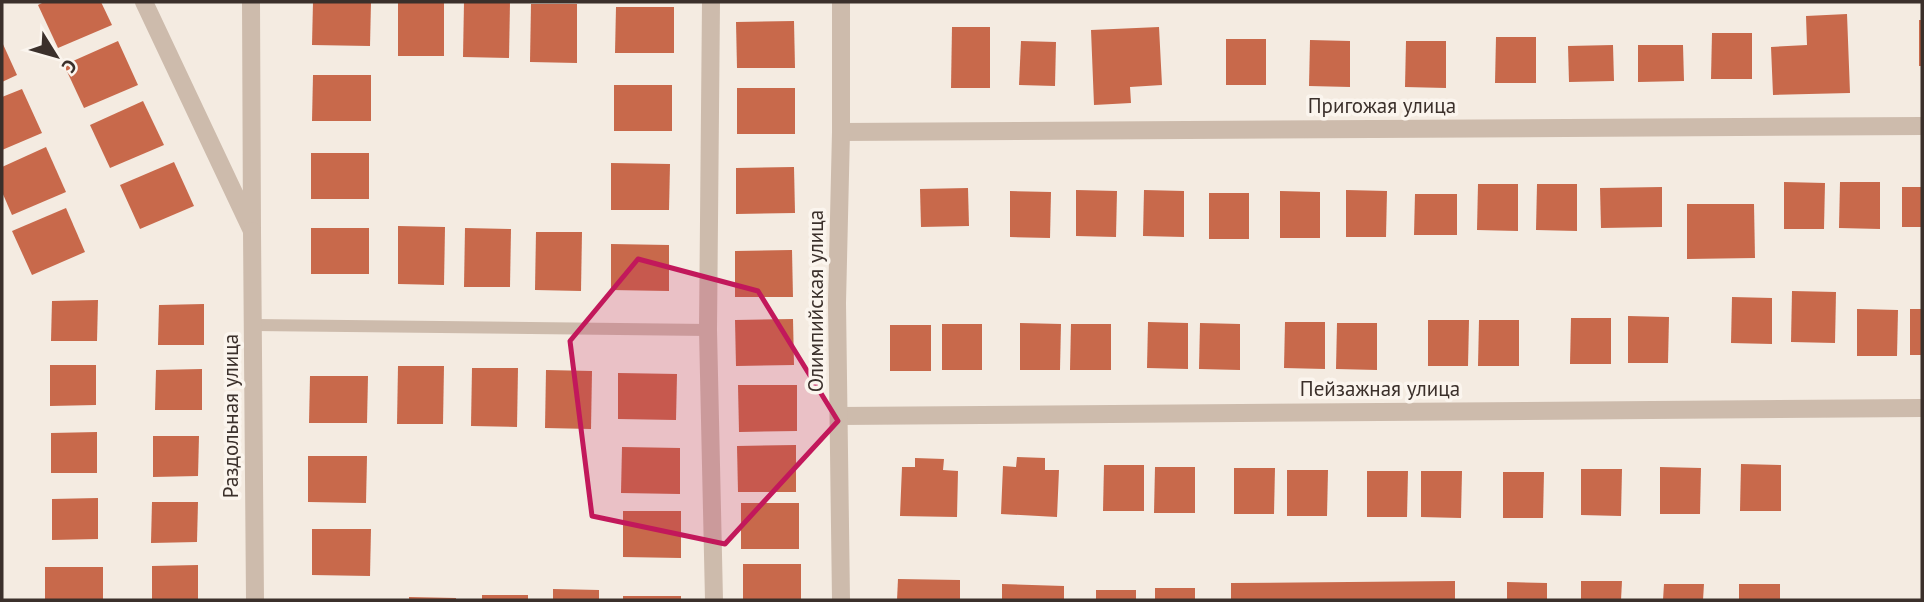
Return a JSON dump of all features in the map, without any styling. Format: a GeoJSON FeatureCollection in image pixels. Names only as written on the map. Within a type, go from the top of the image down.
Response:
{"type":"FeatureCollection","features":[{"type":"Feature","properties":{"kind":"street","name":"Раздольная улица"},"geometry":{"type":"LineString","coordinates":[[144,2],[252,231]]}},
{"type":"Feature","properties":{"kind":"street","name":"Раздольная улица"},"geometry":{"type":"LineString","coordinates":[[251,2],[255,600]]}},
{"type":"Feature","properties":{"kind":"street"},"geometry":{"type":"LineString","coordinates":[[710,2],[708,330],[714,600]]}},
{"type":"Feature","properties":{"kind":"street","name":"Олимпийская улица"},"geometry":{"type":"LineString","coordinates":[[841,2],[837,303],[841,600]]}},
{"type":"Feature","properties":{"kind":"street","name":"Пригожая улица"},"geometry":{"type":"LineString","coordinates":[[841,132],[1922,126]]}},
{"type":"Feature","properties":{"kind":"street","name":"Пейзажная улица"},"geometry":{"type":"LineString","coordinates":[[839,416],[1922,408]]}},
{"type":"Feature","properties":{"kind":"lane"},"geometry":{"type":"LineString","coordinates":[[253,325],[708,330]]}},
{"type":"Feature","properties":{"kind":"highlighted area"},"geometry":{"type":"Polygon","coordinates":[[[638,259],[758,291],[838,421],[725,544],[592,516],[570,341],[638,259]]]}},
{"type":"Feature","properties":{"kind":"building"},"geometry":{"type":"Polygon","coordinates":[[[44,2],[101,2],[112,25],[58,48],[38,5],[44,2]]]}},
{"type":"Feature","properties":{"kind":"building"},"geometry":{"type":"Polygon","coordinates":[[[313,2],[371,2],[370,46],[312,45],[313,2]]]}},
{"type":"Feature","properties":{"kind":"building"},"geometry":{"type":"Polygon","coordinates":[[[398,2],[444,2],[444,56],[398,56],[398,2]]]}},
{"type":"Feature","properties":{"kind":"building"},"geometry":{"type":"Polygon","coordinates":[[[464,2],[510,2],[509,58],[463,57],[464,2]]]}},
{"type":"Feature","properties":{"kind":"building"},"geometry":{"type":"Polygon","coordinates":[[[531,4],[577,4],[577,63],[530,62],[531,4]]]}},
{"type":"Feature","properties":{"kind":"building"},"geometry":{"type":"Polygon","coordinates":[[[616,7],[674,7],[674,53],[615,53],[616,7]]]}},
{"type":"Feature","properties":{"kind":"building"},"geometry":{"type":"Polygon","coordinates":[[[1847,14],[1850,93],[1773,95],[1771,47],[1807,45],[1806,16],[1847,14]]]}},
{"type":"Feature","properties":{"kind":"building"},"geometry":{"type":"Polygon","coordinates":[[[1919,20],[1922,20],[1922,66],[1919,66],[1919,20]]]}},
{"type":"Feature","properties":{"kind":"building"},"geometry":{"type":"Polygon","coordinates":[[[794,21],[795,68],[737,68],[736,22],[794,21]]]}},
{"type":"Feature","properties":{"kind":"building"},"geometry":{"type":"Polygon","coordinates":[[[952,27],[990,27],[990,88],[951,88],[952,27]]]}},
{"type":"Feature","properties":{"kind":"building"},"geometry":{"type":"Polygon","coordinates":[[[1159,27],[1162,85],[1130,87],[1131,103],[1094,105],[1091,30],[1159,27]]]}},
{"type":"Feature","properties":{"kind":"building"},"geometry":{"type":"Polygon","coordinates":[[[1712,33],[1752,33],[1752,79],[1711,79],[1712,33]]]}},
{"type":"Feature","properties":{"kind":"building"},"geometry":{"type":"Polygon","coordinates":[[[1496,37],[1536,37],[1536,83],[1495,83],[1496,37]]]}},
{"type":"Feature","properties":{"kind":"building"},"geometry":{"type":"Polygon","coordinates":[[[1226,39],[1266,39],[1266,85],[1226,85],[1226,39]]]}},
{"type":"Feature","properties":{"kind":"building"},"geometry":{"type":"Polygon","coordinates":[[[1310,40],[1350,41],[1350,87],[1309,86],[1310,40]]]}},
{"type":"Feature","properties":{"kind":"building"},"geometry":{"type":"Polygon","coordinates":[[[118,41],[138,85],[84,108],[64,65],[118,41]]]}},
{"type":"Feature","properties":{"kind":"building"},"geometry":{"type":"Polygon","coordinates":[[[1021,41],[1056,42],[1055,86],[1019,85],[1021,41]]]}},
{"type":"Feature","properties":{"kind":"building"},"geometry":{"type":"Polygon","coordinates":[[[1406,41],[1446,41],[1446,88],[1405,87],[1406,41]]]}},
{"type":"Feature","properties":{"kind":"building"},"geometry":{"type":"Polygon","coordinates":[[[2,42],[17,75],[2,82],[2,42]]]}},
{"type":"Feature","properties":{"kind":"building"},"geometry":{"type":"Polygon","coordinates":[[[1613,45],[1614,81],[1569,82],[1568,46],[1613,45]]]}},
{"type":"Feature","properties":{"kind":"building"},"geometry":{"type":"Polygon","coordinates":[[[1638,45],[1683,45],[1684,81],[1638,82],[1638,45]]]}},
{"type":"Feature","properties":{"kind":"building"},"geometry":{"type":"Polygon","coordinates":[[[313,75],[371,75],[371,121],[312,121],[313,75]]]}},
{"type":"Feature","properties":{"kind":"building"},"geometry":{"type":"Polygon","coordinates":[[[614,85],[672,85],[672,131],[614,131],[614,85]]]}},
{"type":"Feature","properties":{"kind":"building"},"geometry":{"type":"Polygon","coordinates":[[[737,88],[795,88],[795,134],[737,134],[737,88]]]}},
{"type":"Feature","properties":{"kind":"building"},"geometry":{"type":"Polygon","coordinates":[[[22,89],[42,133],[2,150],[2,97],[22,89]]]}},
{"type":"Feature","properties":{"kind":"building"},"geometry":{"type":"Polygon","coordinates":[[[143,101],[164,145],[110,168],[90,125],[143,101]]]}},
{"type":"Feature","properties":{"kind":"building"},"geometry":{"type":"Polygon","coordinates":[[[46,147],[66,192],[12,215],[2,192],[2,167],[46,147]]]}},
{"type":"Feature","properties":{"kind":"building"},"geometry":{"type":"Polygon","coordinates":[[[311,153],[369,153],[369,199],[311,199],[311,153]]]}},
{"type":"Feature","properties":{"kind":"building"},"geometry":{"type":"Polygon","coordinates":[[[174,162],[194,206],[140,229],[120,185],[174,162]]]}},
{"type":"Feature","properties":{"kind":"building"},"geometry":{"type":"Polygon","coordinates":[[[611,163],[670,164],[669,210],[611,210],[611,163]]]}},
{"type":"Feature","properties":{"kind":"building"},"geometry":{"type":"Polygon","coordinates":[[[794,167],[795,213],[736,214],[736,168],[794,167]]]}},
{"type":"Feature","properties":{"kind":"building"},"geometry":{"type":"Polygon","coordinates":[[[1784,182],[1825,183],[1824,229],[1784,229],[1784,182]]]}},
{"type":"Feature","properties":{"kind":"building"},"geometry":{"type":"Polygon","coordinates":[[[1840,182],[1880,182],[1880,229],[1839,228],[1840,182]]]}},
{"type":"Feature","properties":{"kind":"building"},"geometry":{"type":"Polygon","coordinates":[[[1478,184],[1518,184],[1518,231],[1477,230],[1478,184]]]}},
{"type":"Feature","properties":{"kind":"building"},"geometry":{"type":"Polygon","coordinates":[[[1537,184],[1577,184],[1577,231],[1536,230],[1537,184]]]}},
{"type":"Feature","properties":{"kind":"building"},"geometry":{"type":"Polygon","coordinates":[[[1662,187],[1662,227],[1601,228],[1600,188],[1662,187]]]}},
{"type":"Feature","properties":{"kind":"building"},"geometry":{"type":"Polygon","coordinates":[[[1902,187],[1922,187],[1922,227],[1902,227],[1902,187]]]}},
{"type":"Feature","properties":{"kind":"building"},"geometry":{"type":"Polygon","coordinates":[[[968,188],[969,226],[921,227],[920,189],[968,188]]]}},
{"type":"Feature","properties":{"kind":"building"},"geometry":{"type":"Polygon","coordinates":[[[1076,190],[1117,191],[1116,237],[1076,236],[1076,190]]]}},
{"type":"Feature","properties":{"kind":"building"},"geometry":{"type":"Polygon","coordinates":[[[1144,190],[1184,191],[1184,237],[1143,236],[1144,190]]]}},
{"type":"Feature","properties":{"kind":"building"},"geometry":{"type":"Polygon","coordinates":[[[1346,190],[1387,191],[1386,237],[1346,237],[1346,190]]]}},
{"type":"Feature","properties":{"kind":"building"},"geometry":{"type":"Polygon","coordinates":[[[1010,191],[1051,192],[1050,238],[1010,237],[1010,191]]]}},
{"type":"Feature","properties":{"kind":"building"},"geometry":{"type":"Polygon","coordinates":[[[1280,191],[1320,192],[1320,238],[1280,238],[1280,191]]]}},
{"type":"Feature","properties":{"kind":"building"},"geometry":{"type":"Polygon","coordinates":[[[1209,193],[1249,193],[1249,239],[1209,239],[1209,193]]]}},
{"type":"Feature","properties":{"kind":"building"},"geometry":{"type":"Polygon","coordinates":[[[1415,194],[1457,194],[1457,235],[1414,235],[1415,194]]]}},
{"type":"Feature","properties":{"kind":"building"},"geometry":{"type":"Polygon","coordinates":[[[1687,204],[1754,204],[1755,258],[1687,259],[1687,204]]]}},
{"type":"Feature","properties":{"kind":"building"},"geometry":{"type":"Polygon","coordinates":[[[66,208],[85,252],[32,275],[12,231],[66,208]]]}},
{"type":"Feature","properties":{"kind":"building"},"geometry":{"type":"Polygon","coordinates":[[[398,226],[445,227],[444,285],[398,284],[398,226]]]}},
{"type":"Feature","properties":{"kind":"building"},"geometry":{"type":"Polygon","coordinates":[[[311,228],[369,228],[369,274],[311,274],[311,228]]]}},
{"type":"Feature","properties":{"kind":"building"},"geometry":{"type":"Polygon","coordinates":[[[465,228],[511,229],[510,287],[464,287],[465,228]]]}},
{"type":"Feature","properties":{"kind":"building"},"geometry":{"type":"Polygon","coordinates":[[[536,232],[582,232],[581,291],[535,290],[536,232]]]}},
{"type":"Feature","properties":{"kind":"building"},"geometry":{"type":"Polygon","coordinates":[[[611,244],[669,245],[669,291],[611,290],[611,244]]]}},
{"type":"Feature","properties":{"kind":"building"},"geometry":{"type":"Polygon","coordinates":[[[792,250],[793,297],[735,297],[735,251],[792,250]]]}},
{"type":"Feature","properties":{"kind":"building"},"geometry":{"type":"Polygon","coordinates":[[[1792,291],[1836,292],[1835,343],[1791,342],[1792,291]]]}},
{"type":"Feature","properties":{"kind":"building"},"geometry":{"type":"Polygon","coordinates":[[[1732,297],[1772,298],[1772,344],[1731,343],[1732,297]]]}},
{"type":"Feature","properties":{"kind":"building"},"geometry":{"type":"Polygon","coordinates":[[[98,300],[97,341],[51,341],[52,301],[98,300]]]}},
{"type":"Feature","properties":{"kind":"building"},"geometry":{"type":"Polygon","coordinates":[[[204,304],[204,345],[158,345],[159,305],[204,304]]]}},
{"type":"Feature","properties":{"kind":"building"},"geometry":{"type":"Polygon","coordinates":[[[1857,309],[1898,310],[1897,356],[1857,356],[1857,309]]]}},
{"type":"Feature","properties":{"kind":"building"},"geometry":{"type":"Polygon","coordinates":[[[1910,309],[1922,309],[1922,355],[1910,355],[1910,309]]]}},
{"type":"Feature","properties":{"kind":"building"},"geometry":{"type":"Polygon","coordinates":[[[1628,316],[1669,317],[1668,363],[1628,363],[1628,316]]]}},
{"type":"Feature","properties":{"kind":"building"},"geometry":{"type":"Polygon","coordinates":[[[1571,318],[1611,318],[1611,364],[1570,364],[1571,318]]]}},
{"type":"Feature","properties":{"kind":"building"},"geometry":{"type":"Polygon","coordinates":[[[793,319],[794,365],[736,366],[735,320],[793,319]]]}},
{"type":"Feature","properties":{"kind":"building"},"geometry":{"type":"Polygon","coordinates":[[[1428,320],[1469,320],[1468,366],[1428,366],[1428,320]]]}},
{"type":"Feature","properties":{"kind":"building"},"geometry":{"type":"Polygon","coordinates":[[[1479,320],[1519,320],[1519,366],[1478,366],[1479,320]]]}},
{"type":"Feature","properties":{"kind":"building"},"geometry":{"type":"Polygon","coordinates":[[[1148,322],[1188,323],[1188,369],[1147,368],[1148,322]]]}},
{"type":"Feature","properties":{"kind":"building"},"geometry":{"type":"Polygon","coordinates":[[[1285,322],[1325,322],[1325,369],[1284,368],[1285,322]]]}},
{"type":"Feature","properties":{"kind":"building"},"geometry":{"type":"Polygon","coordinates":[[[1020,323],[1061,324],[1060,370],[1020,370],[1020,323]]]}},
{"type":"Feature","properties":{"kind":"building"},"geometry":{"type":"Polygon","coordinates":[[[1200,323],[1240,324],[1240,370],[1199,369],[1200,323]]]}},
{"type":"Feature","properties":{"kind":"building"},"geometry":{"type":"Polygon","coordinates":[[[1337,323],[1377,323],[1377,370],[1336,369],[1337,323]]]}},
{"type":"Feature","properties":{"kind":"building"},"geometry":{"type":"Polygon","coordinates":[[[942,324],[982,324],[982,370],[942,370],[942,324]]]}},
{"type":"Feature","properties":{"kind":"building"},"geometry":{"type":"Polygon","coordinates":[[[1071,324],[1111,324],[1111,370],[1070,370],[1071,324]]]}},
{"type":"Feature","properties":{"kind":"building"},"geometry":{"type":"Polygon","coordinates":[[[890,325],[931,325],[931,371],[890,371],[890,325]]]}},
{"type":"Feature","properties":{"kind":"building"},"geometry":{"type":"Polygon","coordinates":[[[50,365],[96,365],[96,405],[50,406],[50,365]]]}},
{"type":"Feature","properties":{"kind":"building"},"geometry":{"type":"Polygon","coordinates":[[[398,366],[444,366],[443,424],[397,424],[398,366]]]}},
{"type":"Feature","properties":{"kind":"building"},"geometry":{"type":"Polygon","coordinates":[[[472,368],[518,368],[517,427],[471,426],[472,368]]]}},
{"type":"Feature","properties":{"kind":"building"},"geometry":{"type":"Polygon","coordinates":[[[202,369],[202,410],[155,410],[156,370],[202,369]]]}},
{"type":"Feature","properties":{"kind":"building"},"geometry":{"type":"Polygon","coordinates":[[[546,370],[592,371],[591,429],[545,428],[546,370]]]}},
{"type":"Feature","properties":{"kind":"building"},"geometry":{"type":"Polygon","coordinates":[[[618,373],[677,374],[676,420],[618,419],[618,373]]]}},
{"type":"Feature","properties":{"kind":"building"},"geometry":{"type":"Polygon","coordinates":[[[310,376],[368,376],[367,423],[309,423],[310,376]]]}},
{"type":"Feature","properties":{"kind":"building"},"geometry":{"type":"Polygon","coordinates":[[[738,385],[797,385],[797,431],[739,432],[738,385]]]}},
{"type":"Feature","properties":{"kind":"building"},"geometry":{"type":"Polygon","coordinates":[[[97,432],[97,473],[51,473],[51,433],[97,432]]]}},
{"type":"Feature","properties":{"kind":"building"},"geometry":{"type":"Polygon","coordinates":[[[153,436],[199,436],[198,476],[153,477],[153,436]]]}},
{"type":"Feature","properties":{"kind":"building"},"geometry":{"type":"Polygon","coordinates":[[[796,445],[796,492],[738,492],[737,446],[796,445]]]}},
{"type":"Feature","properties":{"kind":"building"},"geometry":{"type":"Polygon","coordinates":[[[622,447],[680,448],[680,494],[621,493],[622,447]]]}},
{"type":"Feature","properties":{"kind":"building"},"geometry":{"type":"Polygon","coordinates":[[[308,456],[367,456],[366,503],[308,502],[308,456]]]}},
{"type":"Feature","properties":{"kind":"building"},"geometry":{"type":"Polygon","coordinates":[[[1017,457],[1045,458],[1045,470],[1059,470],[1057,517],[1001,514],[1003,466],[1016,467],[1017,457]]]}},
{"type":"Feature","properties":{"kind":"building"},"geometry":{"type":"Polygon","coordinates":[[[915,458],[944,459],[943,470],[958,471],[957,517],[900,516],[902,467],[915,467],[915,458]]]}},
{"type":"Feature","properties":{"kind":"building"},"geometry":{"type":"Polygon","coordinates":[[[1741,464],[1781,465],[1781,511],[1740,511],[1741,464]]]}},
{"type":"Feature","properties":{"kind":"building"},"geometry":{"type":"Polygon","coordinates":[[[1104,465],[1144,465],[1144,511],[1103,511],[1104,465]]]}},
{"type":"Feature","properties":{"kind":"building"},"geometry":{"type":"Polygon","coordinates":[[[1155,467],[1195,467],[1195,513],[1154,513],[1155,467]]]}},
{"type":"Feature","properties":{"kind":"building"},"geometry":{"type":"Polygon","coordinates":[[[1660,467],[1701,468],[1700,514],[1660,514],[1660,467]]]}},
{"type":"Feature","properties":{"kind":"building"},"geometry":{"type":"Polygon","coordinates":[[[1234,468],[1275,468],[1274,514],[1234,514],[1234,468]]]}},
{"type":"Feature","properties":{"kind":"building"},"geometry":{"type":"Polygon","coordinates":[[[1581,469],[1622,469],[1621,516],[1581,515],[1581,469]]]}},
{"type":"Feature","properties":{"kind":"building"},"geometry":{"type":"Polygon","coordinates":[[[1287,470],[1328,470],[1327,516],[1287,516],[1287,470]]]}},
{"type":"Feature","properties":{"kind":"building"},"geometry":{"type":"Polygon","coordinates":[[[1367,471],[1408,471],[1407,517],[1367,517],[1367,471]]]}},
{"type":"Feature","properties":{"kind":"building"},"geometry":{"type":"Polygon","coordinates":[[[1421,471],[1462,471],[1461,518],[1421,517],[1421,471]]]}},
{"type":"Feature","properties":{"kind":"building"},"geometry":{"type":"Polygon","coordinates":[[[1503,472],[1544,472],[1543,518],[1503,518],[1503,472]]]}},
{"type":"Feature","properties":{"kind":"building"},"geometry":{"type":"Polygon","coordinates":[[[98,498],[98,539],[52,540],[52,499],[98,498]]]}},
{"type":"Feature","properties":{"kind":"building"},"geometry":{"type":"Polygon","coordinates":[[[152,502],[198,502],[197,542],[151,543],[152,502]]]}},
{"type":"Feature","properties":{"kind":"building"},"geometry":{"type":"Polygon","coordinates":[[[741,503],[799,503],[799,549],[741,549],[741,503]]]}},
{"type":"Feature","properties":{"kind":"building"},"geometry":{"type":"Polygon","coordinates":[[[623,511],[681,511],[681,558],[623,557],[623,511]]]}},
{"type":"Feature","properties":{"kind":"building"},"geometry":{"type":"Polygon","coordinates":[[[312,529],[371,529],[370,576],[312,575],[312,529]]]}},
{"type":"Feature","properties":{"kind":"building"},"geometry":{"type":"Polygon","coordinates":[[[743,564],[801,564],[801,600],[743,600],[743,564]]]}},
{"type":"Feature","properties":{"kind":"building"},"geometry":{"type":"Polygon","coordinates":[[[198,565],[198,600],[152,600],[152,566],[198,565]]]}},
{"type":"Feature","properties":{"kind":"building"},"geometry":{"type":"Polygon","coordinates":[[[45,567],[103,567],[103,600],[45,600],[45,567]]]}},
{"type":"Feature","properties":{"kind":"building"},"geometry":{"type":"Polygon","coordinates":[[[898,579],[960,580],[960,600],[897,600],[898,579]]]}},
{"type":"Feature","properties":{"kind":"building"},"geometry":{"type":"Polygon","coordinates":[[[1455,581],[1455,600],[1231,600],[1231,583],[1455,581]]]}},
{"type":"Feature","properties":{"kind":"building"},"geometry":{"type":"Polygon","coordinates":[[[1581,581],[1622,581],[1621,600],[1581,600],[1581,581]]]}},
{"type":"Feature","properties":{"kind":"building"},"geometry":{"type":"Polygon","coordinates":[[[1507,582],[1547,583],[1547,600],[1507,600],[1507,582]]]}},
{"type":"Feature","properties":{"kind":"building"},"geometry":{"type":"Polygon","coordinates":[[[1002,584],[1064,586],[1064,600],[1002,600],[1002,584]]]}},
{"type":"Feature","properties":{"kind":"building"},"geometry":{"type":"Polygon","coordinates":[[[1664,584],[1704,584],[1703,600],[1663,600],[1664,584]]]}},
{"type":"Feature","properties":{"kind":"building"},"geometry":{"type":"Polygon","coordinates":[[[1739,584],[1780,584],[1780,600],[1739,600],[1739,584]]]}},
{"type":"Feature","properties":{"kind":"building"},"geometry":{"type":"Polygon","coordinates":[[[1155,588],[1195,588],[1195,600],[1155,600],[1155,588]]]}},
{"type":"Feature","properties":{"kind":"building"},"geometry":{"type":"Polygon","coordinates":[[[553,589],[599,590],[599,600],[553,600],[553,589]]]}},
{"type":"Feature","properties":{"kind":"building"},"geometry":{"type":"Polygon","coordinates":[[[1096,590],[1136,590],[1136,600],[1096,600],[1096,590]]]}},
{"type":"Feature","properties":{"kind":"building"},"geometry":{"type":"Polygon","coordinates":[[[482,595],[528,595],[528,600],[482,600],[482,595]]]}},
{"type":"Feature","properties":{"kind":"building"},"geometry":{"type":"Polygon","coordinates":[[[623,596],[681,596],[681,600],[623,600],[623,596]]]}},
{"type":"Feature","properties":{"kind":"building"},"geometry":{"type":"Polygon","coordinates":[[[409,597],[456,598],[456,600],[409,600],[409,597]]]}}]}
